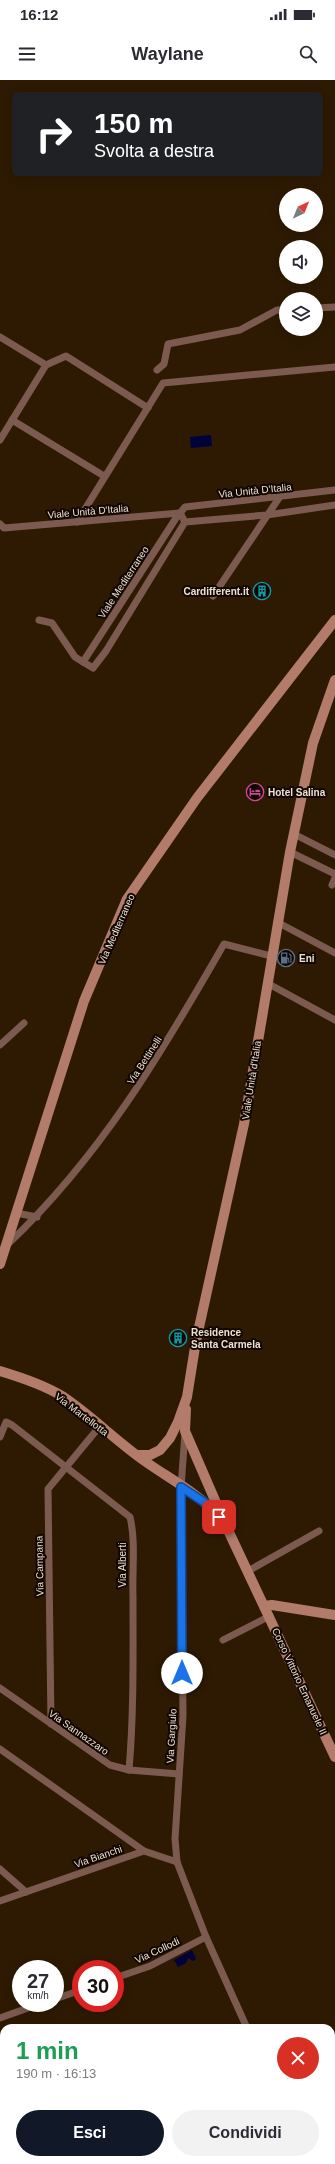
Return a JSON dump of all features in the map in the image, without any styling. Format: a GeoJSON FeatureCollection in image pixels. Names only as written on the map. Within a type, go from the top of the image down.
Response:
{"type":"FeatureCollection","features":[{"type":"Feature","properties":{"kind":"main road","name":"Via Mediterraneo"},"geometry":{"type":"LineString","coordinates":[[0,1264],[84,1002],[128,899],[197,798],[333,624]]}},
{"type":"Feature","properties":{"kind":"main road","name":"Viale Unità d'Italia"},"geometry":{"type":"LineString","coordinates":[[137,1455],[150,1455],[160,1450],[170,1438],[178,1422],[186,1397],[196,1341],[244,1124],[271,956],[290,852],[313,743],[335,680]]}},
{"type":"Feature","properties":{"kind":"main road","name":"Via Martellotta"},"geometry":{"type":"LineString","coordinates":[[0,1371],[23,1378],[61,1396],[137,1455],[210,1506],[227,1528]]}},
{"type":"Feature","properties":{"kind":"main road"},"geometry":{"type":"LineString","coordinates":[[186,1397],[185,1431],[227,1528]]}},
{"type":"Feature","properties":{"kind":"main road","name":"Corso Vittorio Emanuele II"},"geometry":{"type":"LineString","coordinates":[[227,1528],[270,1616],[335,1757]]}},
{"type":"Feature","properties":{"kind":"main road"},"geometry":{"type":"LineString","coordinates":[[264,1606],[272,1605],[335,1614]]}},
{"type":"Feature","properties":{"kind":"street"},"geometry":{"type":"LineString","coordinates":[[323,308],[335,307]]}},
{"type":"Feature","properties":{"kind":"street"},"geometry":{"type":"LineString","coordinates":[[157,370],[164,364],[168,344],[240,330],[279,310]]}},
{"type":"Feature","properties":{"kind":"street"},"geometry":{"type":"LineString","coordinates":[[0,338],[46,365]]}},
{"type":"Feature","properties":{"kind":"street"},"geometry":{"type":"LineString","coordinates":[[0,440],[46,365],[66,356],[148,408]]}},
{"type":"Feature","properties":{"kind":"street"},"geometry":{"type":"LineString","coordinates":[[77,522],[104,476],[163,383],[335,367]]}},
{"type":"Feature","properties":{"kind":"street"},"geometry":{"type":"LineString","coordinates":[[12,420],[104,476]]}},
{"type":"Feature","properties":{"kind":"street","name":"Via Unità D'Italia"},"geometry":{"type":"LineString","coordinates":[[180,513],[185,507],[279,498],[335,490]]}},
{"type":"Feature","properties":{"kind":"street"},"geometry":{"type":"LineString","coordinates":[[213,596],[279,498]]}},
{"type":"Feature","properties":{"kind":"street"},"geometry":{"type":"LineString","coordinates":[[185,522],[267,514],[335,505]]}},
{"type":"Feature","properties":{"kind":"street"},"geometry":{"type":"LineString","coordinates":[[180,513],[185,522]]}},
{"type":"Feature","properties":{"kind":"street","name":"Viale Unità D'Italia"},"geometry":{"type":"LineString","coordinates":[[0,524],[4,528],[180,513]]}},
{"type":"Feature","properties":{"kind":"street","name":"Viale Mediterraneo"},"geometry":{"type":"LineString","coordinates":[[86,664],[180,513]]}},
{"type":"Feature","properties":{"kind":"street"},"geometry":{"type":"LineString","coordinates":[[39,620],[52,623],[75,657],[93,668],[106,651],[185,522]]}},
{"type":"Feature","properties":{"kind":"street"},"geometry":{"type":"LineString","coordinates":[[294,834],[335,855]]}},
{"type":"Feature","properties":{"kind":"street"},"geometry":{"type":"LineString","coordinates":[[290,852],[335,874]]}},
{"type":"Feature","properties":{"kind":"street"},"geometry":{"type":"LineString","coordinates":[[332,885],[335,878]]}},
{"type":"Feature","properties":{"kind":"street"},"geometry":{"type":"LineString","coordinates":[[277,922],[335,953]]}},
{"type":"Feature","properties":{"kind":"street","name":"Via Bettinelli"},"geometry":{"type":"LineString","coordinates":[[6,1246],[37,1216],[114,1123],[167,1043],[224,944],[271,956]]}},
{"type":"Feature","properties":{"kind":"street"},"geometry":{"type":"LineString","coordinates":[[267,983],[335,1020]]}},
{"type":"Feature","properties":{"kind":"street"},"geometry":{"type":"LineString","coordinates":[[0,1045],[24,1023]]}},
{"type":"Feature","properties":{"kind":"street"},"geometry":{"type":"LineString","coordinates":[[16,1213],[37,1216]]}},
{"type":"Feature","properties":{"kind":"street","name":"Via Alberti"},"geometry":{"type":"LineString","coordinates":[[0,1437],[6,1422],[12,1425],[130,1517],[132,1727],[129,1770]]}},
{"type":"Feature","properties":{"kind":"street","name":"Via Campana"},"geometry":{"type":"LineString","coordinates":[[51,1724],[48,1489],[64,1467],[100,1426]]}},
{"type":"Feature","properties":{"kind":"street","name":"Via Gargiulo"},"geometry":{"type":"LineString","coordinates":[[185,1431],[181,1487],[183,1716],[175,1839],[178,1862],[206,1937],[245,2024]]}},
{"type":"Feature","properties":{"kind":"street"},"geometry":{"type":"LineString","coordinates":[[248,1571],[319,1532]]}},
{"type":"Feature","properties":{"kind":"street"},"geometry":{"type":"LineString","coordinates":[[223,1640],[270,1616]]}},
{"type":"Feature","properties":{"kind":"street","name":"Via Sannazzaro"},"geometry":{"type":"LineString","coordinates":[[0,1688],[110,1765],[129,1770],[179,1774]]}},
{"type":"Feature","properties":{"kind":"street"},"geometry":{"type":"LineString","coordinates":[[0,1749],[144,1851],[178,1862]]}},
{"type":"Feature","properties":{"kind":"street","name":"Via Bianchi"},"geometry":{"type":"LineString","coordinates":[[0,1901],[144,1851]]}},
{"type":"Feature","properties":{"kind":"street"},"geometry":{"type":"LineString","coordinates":[[0,1869],[26,1892]]}},
{"type":"Feature","properties":{"kind":"street","name":"Via Collodi"},"geometry":{"type":"LineString","coordinates":[[124,1975],[150,1966],[206,1937]]}},
{"type":"Feature","properties":{"kind":"street"},"geometry":{"type":"LineString","coordinates":[[0,2018],[17,2012]]}},
{"type":"Feature","properties":{"kind":"shaded area"},"geometry":{"type":"Polygon","coordinates":[[[211,435],[212,446],[191,448],[190,437],[211,435]]]}},
{"type":"Feature","properties":{"kind":"shaded area"},"geometry":{"type":"Polygon","coordinates":[[[192,1950],[196,1959],[193,1961],[188,1958],[186,1963],[178,1967],[174,1960],[192,1950]]]}},
{"type":"Feature","properties":{"kind":"place","name":"Cardifferent.it"},"geometry":{"type":"Point","coordinates":[262,591]}},
{"type":"Feature","properties":{"kind":"place","name":"Hotel Salina"},"geometry":{"type":"Point","coordinates":[255,792]}},
{"type":"Feature","properties":{"kind":"place","name":"Eni"},"geometry":{"type":"Point","coordinates":[286,958]}},
{"type":"Feature","properties":{"kind":"place","name":"Residence Santa Carmela"},"geometry":{"type":"Point","coordinates":[178,1338]}},
{"type":"Feature","properties":{"kind":"route"},"geometry":{"type":"LineString","coordinates":[[182,1673],[181,1487],[195,1494],[210,1506],[219,1517]]}}]}
